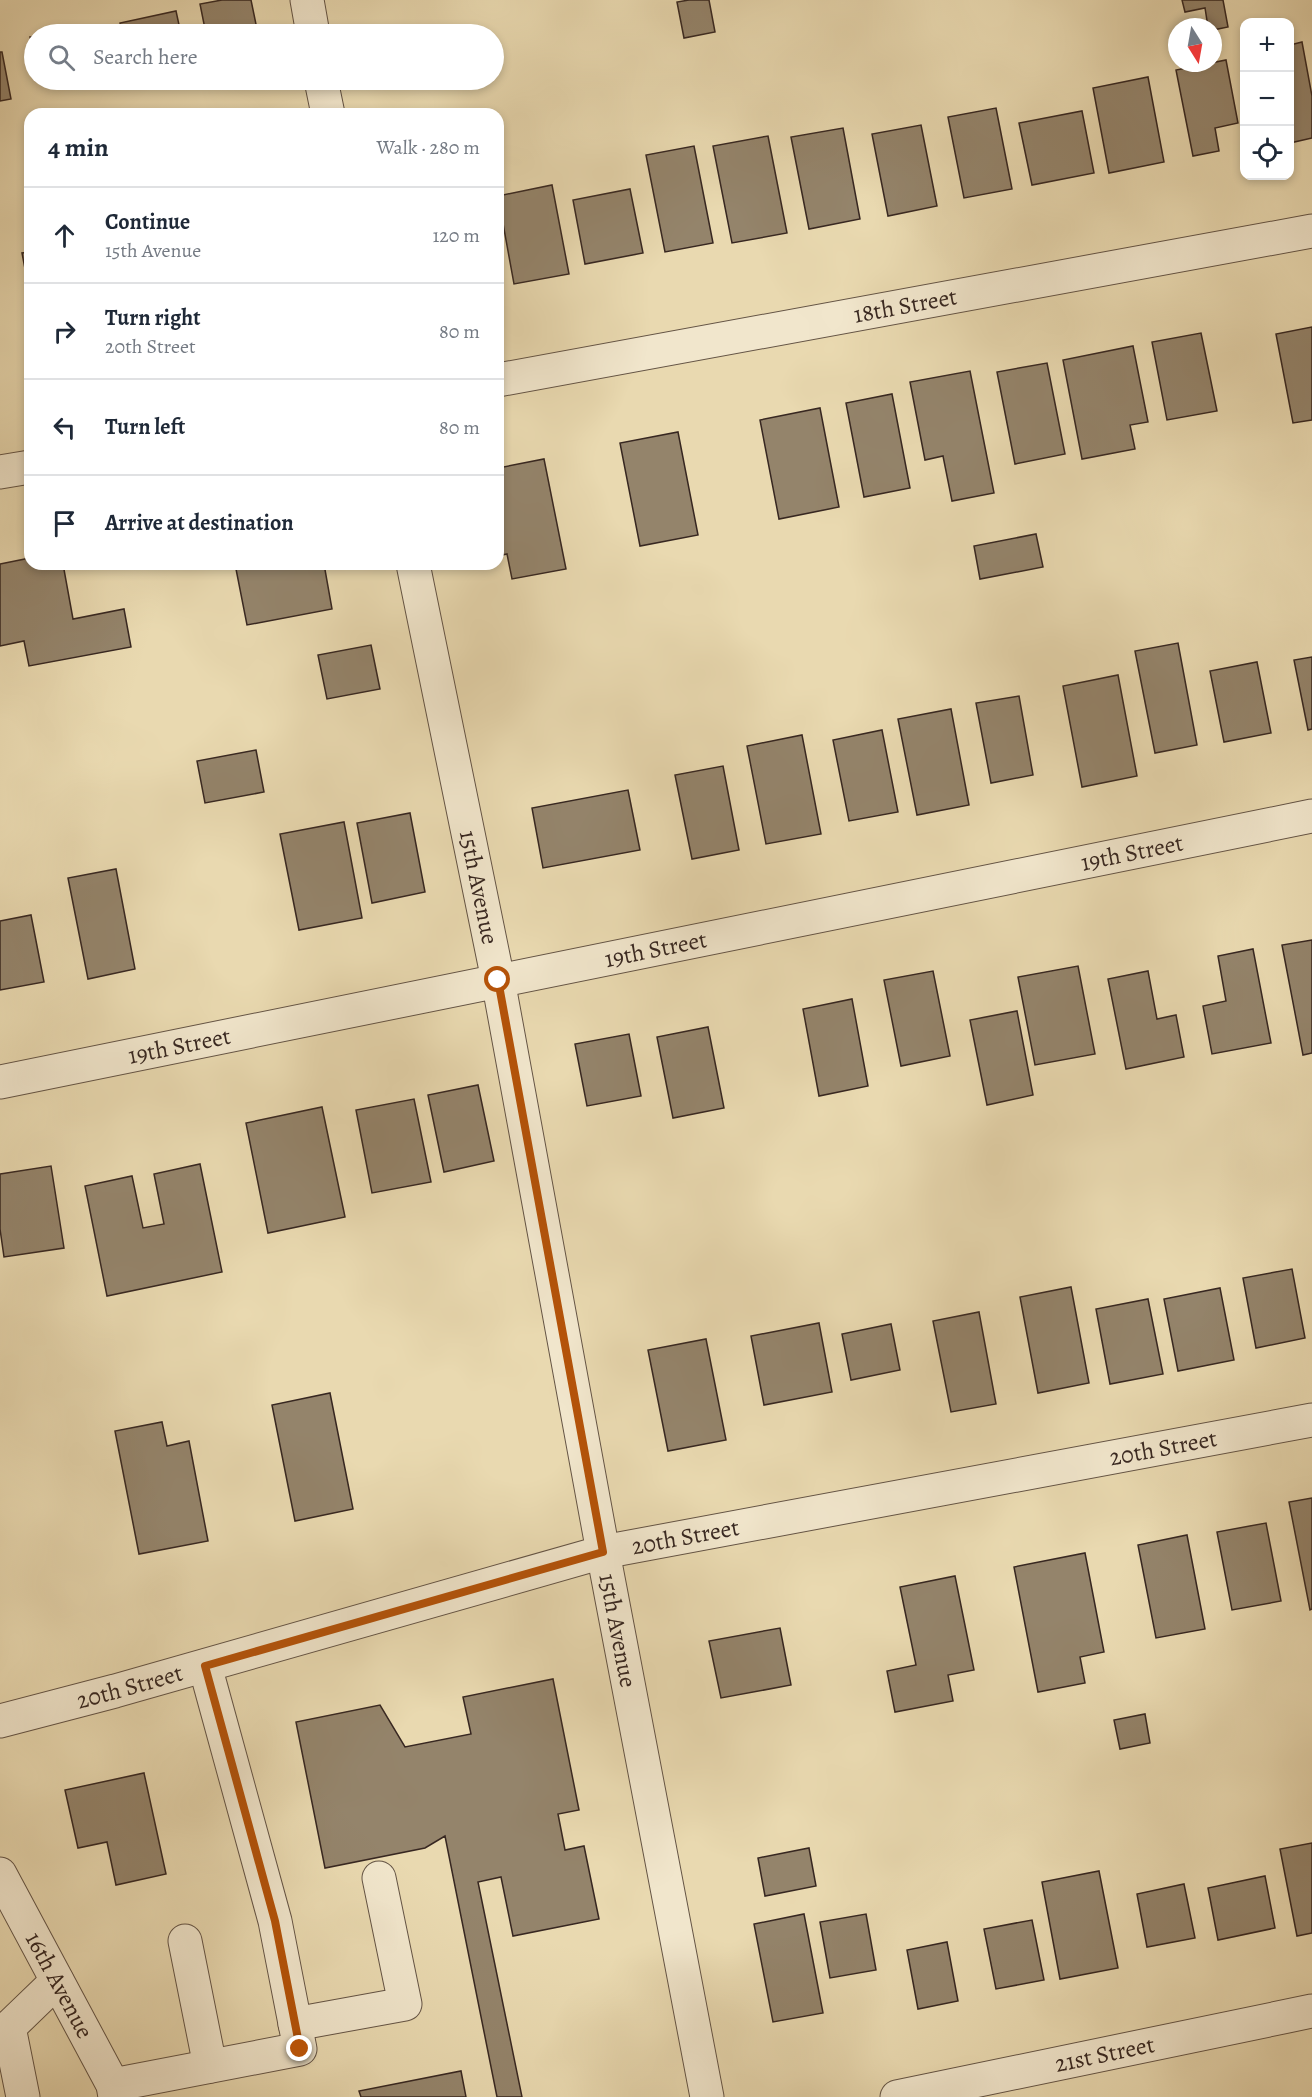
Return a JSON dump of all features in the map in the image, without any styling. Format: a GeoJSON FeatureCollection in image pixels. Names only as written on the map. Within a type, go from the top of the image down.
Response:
{"type":"FeatureCollection","features":[{"type":"Feature","properties":{"kind":"street"},"geometry":{"type":"LineString","coordinates":[[307,0],[311,24]]}},
{"type":"Feature","properties":{"kind":"street"},"geometry":{"type":"LineString","coordinates":[[323,90],[327,108]]}},
{"type":"Feature","properties":{"kind":"street","name":"18th Street"},"geometry":{"type":"LineString","coordinates":[[504,380],[1312,231]]}},
{"type":"Feature","properties":{"kind":"street"},"geometry":{"type":"LineString","coordinates":[[0,472],[24,467]]}},
{"type":"Feature","properties":{"kind":"street","name":"15th Avenue"},"geometry":{"type":"LineString","coordinates":[[414,570],[498,980],[603,1552],[707,2097]]}},
{"type":"Feature","properties":{"kind":"street","name":"19th Street"},"geometry":{"type":"LineString","coordinates":[[0,1082],[1312,816]]}},
{"type":"Feature","properties":{"kind":"street","name":"20th Street"},"geometry":{"type":"LineString","coordinates":[[0,1721],[205,1666],[603,1552],[1312,1420]]}},
{"type":"Feature","properties":{"kind":"street"},"geometry":{"type":"LineString","coordinates":[[114,2091],[210,2066],[300,2049],[275,1921],[205,1666]]}},
{"type":"Feature","properties":{"kind":"street","name":"16th Avenue"},"geometry":{"type":"LineString","coordinates":[[0,1874],[114,2091]]}},
{"type":"Feature","properties":{"kind":"street"},"geometry":{"type":"LineString","coordinates":[[295,2024],[405,2004],[379,1878]]}},
{"type":"Feature","properties":{"kind":"street"},"geometry":{"type":"LineString","coordinates":[[185,1941],[210,2066]]}},
{"type":"Feature","properties":{"kind":"street"},"geometry":{"type":"LineString","coordinates":[[23,2097],[4,2031],[57,1981]]}},
{"type":"Feature","properties":{"kind":"street","name":"21st Street"},"geometry":{"type":"LineString","coordinates":[[897,2097],[1312,2011]]}},
{"type":"Feature","properties":{"kind":"building"},"geometry":{"type":"Polygon","coordinates":[[[222,0],[251,0],[256,24],[204,24],[200,4],[222,0]]]}},
{"type":"Feature","properties":{"kind":"building"},"geometry":{"type":"Polygon","coordinates":[[[709,0],[715,32],[684,38],[677,2],[709,0]]]}},
{"type":"Feature","properties":{"kind":"building"},"geometry":{"type":"Polygon","coordinates":[[[1182,0],[1223,0],[1228,27],[1222,28],[1222,18],[1207,18],[1205,8],[1185,12],[1182,0]]]}},
{"type":"Feature","properties":{"kind":"building"},"geometry":{"type":"Polygon","coordinates":[[[176,11],[179,24],[120,24],[176,11]]]}},
{"type":"Feature","properties":{"kind":"building"},"geometry":{"type":"Polygon","coordinates":[[[1302,42],[1312,96],[1312,138],[1294,142],[1294,72],[1294,44],[1302,42]]]}},
{"type":"Feature","properties":{"kind":"building"},"geometry":{"type":"Polygon","coordinates":[[[0,52],[2,52],[11,99],[0,101],[0,52]]]}},
{"type":"Feature","properties":{"kind":"building"},"geometry":{"type":"Polygon","coordinates":[[[1226,60],[1238,123],[1215,128],[1219,151],[1193,156],[1176,72],[1222,72],[1222,61],[1226,60]]]}},
{"type":"Feature","properties":{"kind":"building"},"geometry":{"type":"Polygon","coordinates":[[[1148,77],[1164,162],[1109,173],[1093,88],[1148,77]]]}},
{"type":"Feature","properties":{"kind":"building"},"geometry":{"type":"Polygon","coordinates":[[[996,108],[1012,189],[964,198],[948,117],[996,108]]]}},
{"type":"Feature","properties":{"kind":"building"},"geometry":{"type":"Polygon","coordinates":[[[1082,111],[1094,173],[1032,185],[1019,123],[1082,111]]]}},
{"type":"Feature","properties":{"kind":"building"},"geometry":{"type":"Polygon","coordinates":[[[921,125],[937,206],[888,216],[872,134],[921,125]]]}},
{"type":"Feature","properties":{"kind":"building"},"geometry":{"type":"Polygon","coordinates":[[[843,128],[860,219],[809,229],[791,137],[843,128]]]}},
{"type":"Feature","properties":{"kind":"building"},"geometry":{"type":"Polygon","coordinates":[[[768,136],[787,233],[732,243],[713,146],[768,136]]]}},
{"type":"Feature","properties":{"kind":"building"},"geometry":{"type":"Polygon","coordinates":[[[694,146],[713,243],[665,252],[646,155],[694,146]]]}},
{"type":"Feature","properties":{"kind":"building"},"geometry":{"type":"Polygon","coordinates":[[[552,185],[569,274],[514,284],[504,229],[504,195],[552,185]]]}},
{"type":"Feature","properties":{"kind":"building"},"geometry":{"type":"Polygon","coordinates":[[[630,189],[643,253],[585,264],[573,200],[630,189]]]}},
{"type":"Feature","properties":{"kind":"building"},"geometry":{"type":"Polygon","coordinates":[[[1312,327],[1312,420],[1293,423],[1276,334],[1312,327]]]}},
{"type":"Feature","properties":{"kind":"building"},"geometry":{"type":"Polygon","coordinates":[[[1201,333],[1217,411],[1167,420],[1152,342],[1201,333]]]}},
{"type":"Feature","properties":{"kind":"building"},"geometry":{"type":"Polygon","coordinates":[[[1133,346],[1148,422],[1130,425],[1135,449],[1082,459],[1063,360],[1133,346]]]}},
{"type":"Feature","properties":{"kind":"building"},"geometry":{"type":"Polygon","coordinates":[[[1047,363],[1065,454],[1015,464],[997,372],[1047,363]]]}},
{"type":"Feature","properties":{"kind":"building"},"geometry":{"type":"Polygon","coordinates":[[[970,371],[994,493],[952,501],[943,456],[925,460],[910,382],[970,371]]]}},
{"type":"Feature","properties":{"kind":"building"},"geometry":{"type":"Polygon","coordinates":[[[892,394],[910,488],[864,497],[846,403],[892,394]]]}},
{"type":"Feature","properties":{"kind":"building"},"geometry":{"type":"Polygon","coordinates":[[[820,408],[839,507],[779,519],[760,420],[820,408]]]}},
{"type":"Feature","properties":{"kind":"building"},"geometry":{"type":"Polygon","coordinates":[[[678,432],[698,535],[640,546],[620,443],[678,432]]]}},
{"type":"Feature","properties":{"kind":"building"},"geometry":{"type":"Polygon","coordinates":[[[544,459],[566,569],[512,579],[507,554],[504,555],[504,467],[544,459]]]}},
{"type":"Feature","properties":{"kind":"building"},"geometry":{"type":"Polygon","coordinates":[[[1036,534],[1043,567],[980,579],[974,546],[1036,534]]]}},
{"type":"Feature","properties":{"kind":"building"},"geometry":{"type":"Polygon","coordinates":[[[24,559],[24,570],[64,570],[73,619],[124,609],[131,647],[29,666],[24,641],[0,646],[0,564],[24,559]]]}},
{"type":"Feature","properties":{"kind":"building"},"geometry":{"type":"Polygon","coordinates":[[[236,570],[325,570],[332,609],[247,625],[236,570]]]}},
{"type":"Feature","properties":{"kind":"building"},"geometry":{"type":"Polygon","coordinates":[[[1178,643],[1197,745],[1155,753],[1135,651],[1178,643]]]}},
{"type":"Feature","properties":{"kind":"building"},"geometry":{"type":"Polygon","coordinates":[[[371,645],[380,689],[327,699],[318,655],[371,645]]]}},
{"type":"Feature","properties":{"kind":"building"},"geometry":{"type":"Polygon","coordinates":[[[1312,657],[1312,729],[1308,730],[1294,660],[1312,657]]]}},
{"type":"Feature","properties":{"kind":"building"},"geometry":{"type":"Polygon","coordinates":[[[1257,662],[1271,733],[1224,742],[1210,671],[1257,662]]]}},
{"type":"Feature","properties":{"kind":"building"},"geometry":{"type":"Polygon","coordinates":[[[1118,675],[1137,776],[1082,787],[1063,686],[1118,675]]]}},
{"type":"Feature","properties":{"kind":"building"},"geometry":{"type":"Polygon","coordinates":[[[1019,696],[1033,775],[991,783],[976,703],[1019,696]]]}},
{"type":"Feature","properties":{"kind":"building"},"geometry":{"type":"Polygon","coordinates":[[[951,709],[969,805],[917,815],[898,719],[951,709]]]}},
{"type":"Feature","properties":{"kind":"building"},"geometry":{"type":"Polygon","coordinates":[[[882,730],[898,812],[849,821],[833,740],[882,730]]]}},
{"type":"Feature","properties":{"kind":"building"},"geometry":{"type":"Polygon","coordinates":[[[802,735],[821,834],[766,844],[747,746],[802,735]]]}},
{"type":"Feature","properties":{"kind":"building"},"geometry":{"type":"Polygon","coordinates":[[[256,750],[264,792],[205,803],[197,761],[256,750]]]}},
{"type":"Feature","properties":{"kind":"building"},"geometry":{"type":"Polygon","coordinates":[[[723,766],[739,850],[692,859],[675,775],[723,766]]]}},
{"type":"Feature","properties":{"kind":"building"},"geometry":{"type":"Polygon","coordinates":[[[628,790],[640,850],[543,868],[532,808],[628,790]]]}},
{"type":"Feature","properties":{"kind":"building"},"geometry":{"type":"Polygon","coordinates":[[[410,813],[425,892],[372,903],[357,823],[410,813]]]}},
{"type":"Feature","properties":{"kind":"building"},"geometry":{"type":"Polygon","coordinates":[[[344,822],[362,918],[299,930],[280,834],[344,822]]]}},
{"type":"Feature","properties":{"kind":"building"},"geometry":{"type":"Polygon","coordinates":[[[116,869],[135,969],[88,979],[68,878],[116,869]]]}},
{"type":"Feature","properties":{"kind":"building"},"geometry":{"type":"Polygon","coordinates":[[[31,915],[44,982],[0,990],[0,921],[31,915]]]}},
{"type":"Feature","properties":{"kind":"building"},"geometry":{"type":"Polygon","coordinates":[[[1312,940],[1312,1053],[1303,1055],[1282,945],[1312,940]]]}},
{"type":"Feature","properties":{"kind":"building"},"geometry":{"type":"Polygon","coordinates":[[[1253,949],[1271,1043],[1212,1054],[1203,1006],[1226,1001],[1218,956],[1253,949]]]}},
{"type":"Feature","properties":{"kind":"building"},"geometry":{"type":"Polygon","coordinates":[[[1078,966],[1095,1054],[1035,1065],[1018,977],[1078,966]]]}},
{"type":"Feature","properties":{"kind":"building"},"geometry":{"type":"Polygon","coordinates":[[[933,971],[950,1056],[901,1066],[884,980],[933,971]]]}},
{"type":"Feature","properties":{"kind":"building"},"geometry":{"type":"Polygon","coordinates":[[[1148,971],[1157,1019],[1176,1015],[1184,1057],[1126,1069],[1108,979],[1148,971]]]}},
{"type":"Feature","properties":{"kind":"building"},"geometry":{"type":"Polygon","coordinates":[[[852,999],[868,1086],[819,1096],[803,1009],[852,999]]]}},
{"type":"Feature","properties":{"kind":"building"},"geometry":{"type":"Polygon","coordinates":[[[1017,1011],[1033,1095],[987,1105],[970,1020],[1017,1011]]]}},
{"type":"Feature","properties":{"kind":"building"},"geometry":{"type":"Polygon","coordinates":[[[708,1027],[724,1108],[673,1118],[657,1037],[708,1027]]]}},
{"type":"Feature","properties":{"kind":"building"},"geometry":{"type":"Polygon","coordinates":[[[629,1034],[641,1096],[587,1106],[575,1044],[629,1034]]]}},
{"type":"Feature","properties":{"kind":"building"},"geometry":{"type":"Polygon","coordinates":[[[478,1085],[494,1161],[444,1172],[428,1095],[478,1085]]]}},
{"type":"Feature","properties":{"kind":"building"},"geometry":{"type":"Polygon","coordinates":[[[414,1099],[431,1182],[372,1193],[356,1110],[414,1099]]]}},
{"type":"Feature","properties":{"kind":"building"},"geometry":{"type":"Polygon","coordinates":[[[322,1107],[345,1217],[268,1233],[246,1123],[322,1107]]]}},
{"type":"Feature","properties":{"kind":"building"},"geometry":{"type":"Polygon","coordinates":[[[200,1164],[222,1272],[107,1296],[85,1186],[132,1176],[143,1228],[164,1224],[154,1174],[200,1164]]]}},
{"type":"Feature","properties":{"kind":"building"},"geometry":{"type":"Polygon","coordinates":[[[51,1166],[64,1248],[4,1257],[0,1229],[0,1174],[51,1166]]]}},
{"type":"Feature","properties":{"kind":"building"},"geometry":{"type":"Polygon","coordinates":[[[1292,1269],[1305,1338],[1256,1348],[1243,1278],[1292,1269]]]}},
{"type":"Feature","properties":{"kind":"building"},"geometry":{"type":"Polygon","coordinates":[[[1071,1287],[1089,1383],[1038,1393],[1020,1297],[1071,1287]]]}},
{"type":"Feature","properties":{"kind":"building"},"geometry":{"type":"Polygon","coordinates":[[[1220,1288],[1234,1360],[1178,1371],[1164,1299],[1220,1288]]]}},
{"type":"Feature","properties":{"kind":"building"},"geometry":{"type":"Polygon","coordinates":[[[1148,1299],[1163,1374],[1110,1384],[1096,1309],[1148,1299]]]}},
{"type":"Feature","properties":{"kind":"building"},"geometry":{"type":"Polygon","coordinates":[[[979,1312],[996,1404],[951,1412],[933,1321],[979,1312]]]}},
{"type":"Feature","properties":{"kind":"building"},"geometry":{"type":"Polygon","coordinates":[[[819,1323],[832,1392],[764,1405],[751,1336],[819,1323]]]}},
{"type":"Feature","properties":{"kind":"building"},"geometry":{"type":"Polygon","coordinates":[[[891,1324],[900,1370],[851,1380],[842,1334],[891,1324]]]}},
{"type":"Feature","properties":{"kind":"building"},"geometry":{"type":"Polygon","coordinates":[[[706,1339],[726,1440],[668,1451],[648,1350],[706,1339]]]}},
{"type":"Feature","properties":{"kind":"building"},"geometry":{"type":"Polygon","coordinates":[[[330,1393],[353,1509],[295,1521],[272,1405],[330,1393]]]}},
{"type":"Feature","properties":{"kind":"building"},"geometry":{"type":"Polygon","coordinates":[[[162,1422],[167,1446],[189,1441],[208,1541],[139,1554],[115,1431],[162,1422]]]}},
{"type":"Feature","properties":{"kind":"building"},"geometry":{"type":"Polygon","coordinates":[[[1312,1498],[1312,1609],[1310,1610],[1289,1502],[1312,1498]]]}},
{"type":"Feature","properties":{"kind":"building"},"geometry":{"type":"Polygon","coordinates":[[[1266,1523],[1281,1601],[1232,1610],[1217,1532],[1266,1523]]]}},
{"type":"Feature","properties":{"kind":"building"},"geometry":{"type":"Polygon","coordinates":[[[1187,1535],[1205,1629],[1156,1638],[1138,1545],[1187,1535]]]}},
{"type":"Feature","properties":{"kind":"building"},"geometry":{"type":"Polygon","coordinates":[[[1085,1553],[1104,1652],[1080,1657],[1085,1683],[1038,1692],[1014,1567],[1085,1553]]]}},
{"type":"Feature","properties":{"kind":"building"},"geometry":{"type":"Polygon","coordinates":[[[955,1576],[974,1670],[948,1675],[953,1701],[895,1712],[887,1671],[916,1665],[900,1587],[955,1576]]]}},
{"type":"Feature","properties":{"kind":"building"},"geometry":{"type":"Polygon","coordinates":[[[780,1628],[791,1685],[721,1698],[709,1641],[780,1628]]]}},
{"type":"Feature","properties":{"kind":"building"},"geometry":{"type":"Polygon","coordinates":[[[553,1679],[579,1810],[558,1814],[565,1850],[584,1846],[599,1919],[513,1936],[501,1877],[478,1882],[522,2097],[497,2097],[445,1836],[425,1848],[325,1868],[296,1722],[380,1705],[405,1747],[471,1734],[463,1697],[553,1679]]]}},
{"type":"Feature","properties":{"kind":"building"},"geometry":{"type":"Polygon","coordinates":[[[1145,1714],[1150,1743],[1120,1749],[1114,1720],[1145,1714]]]}},
{"type":"Feature","properties":{"kind":"building"},"geometry":{"type":"Polygon","coordinates":[[[144,1773],[166,1874],[116,1885],[107,1842],[78,1848],[65,1790],[144,1773]]]}},
{"type":"Feature","properties":{"kind":"building"},"geometry":{"type":"Polygon","coordinates":[[[1312,1843],[1312,1933],[1297,1936],[1280,1849],[1312,1843]]]}},
{"type":"Feature","properties":{"kind":"building"},"geometry":{"type":"Polygon","coordinates":[[[809,1848],[816,1886],[765,1896],[758,1858],[809,1848]]]}},
{"type":"Feature","properties":{"kind":"building"},"geometry":{"type":"Polygon","coordinates":[[[1099,1871],[1118,1968],[1060,1979],[1042,1882],[1099,1871]]]}},
{"type":"Feature","properties":{"kind":"building"},"geometry":{"type":"Polygon","coordinates":[[[1265,1876],[1275,1928],[1218,1940],[1208,1888],[1265,1876]]]}},
{"type":"Feature","properties":{"kind":"building"},"geometry":{"type":"Polygon","coordinates":[[[1184,1884],[1195,1938],[1147,1947],[1137,1894],[1184,1884]]]}},
{"type":"Feature","properties":{"kind":"building"},"geometry":{"type":"Polygon","coordinates":[[[804,1914],[823,2013],[773,2022],[754,1924],[804,1914]]]}},
{"type":"Feature","properties":{"kind":"building"},"geometry":{"type":"Polygon","coordinates":[[[866,1914],[876,1970],[830,1978],[820,1922],[866,1914]]]}},
{"type":"Feature","properties":{"kind":"building"},"geometry":{"type":"Polygon","coordinates":[[[1032,1920],[1044,1980],[996,1989],[984,1929],[1032,1920]]]}},
{"type":"Feature","properties":{"kind":"building"},"geometry":{"type":"Polygon","coordinates":[[[947,1942],[958,2001],[918,2009],[907,1950],[947,1942]]]}},
{"type":"Feature","properties":{"kind":"building"},"geometry":{"type":"Polygon","coordinates":[[[461,2071],[466,2097],[361,2097],[359,2091],[461,2071]]]}},
{"type":"Feature","properties":{"kind":"route"},"geometry":{"type":"LineString","coordinates":[[300,2049],[275,1921],[205,1666],[603,1552],[498,980]]}}]}
